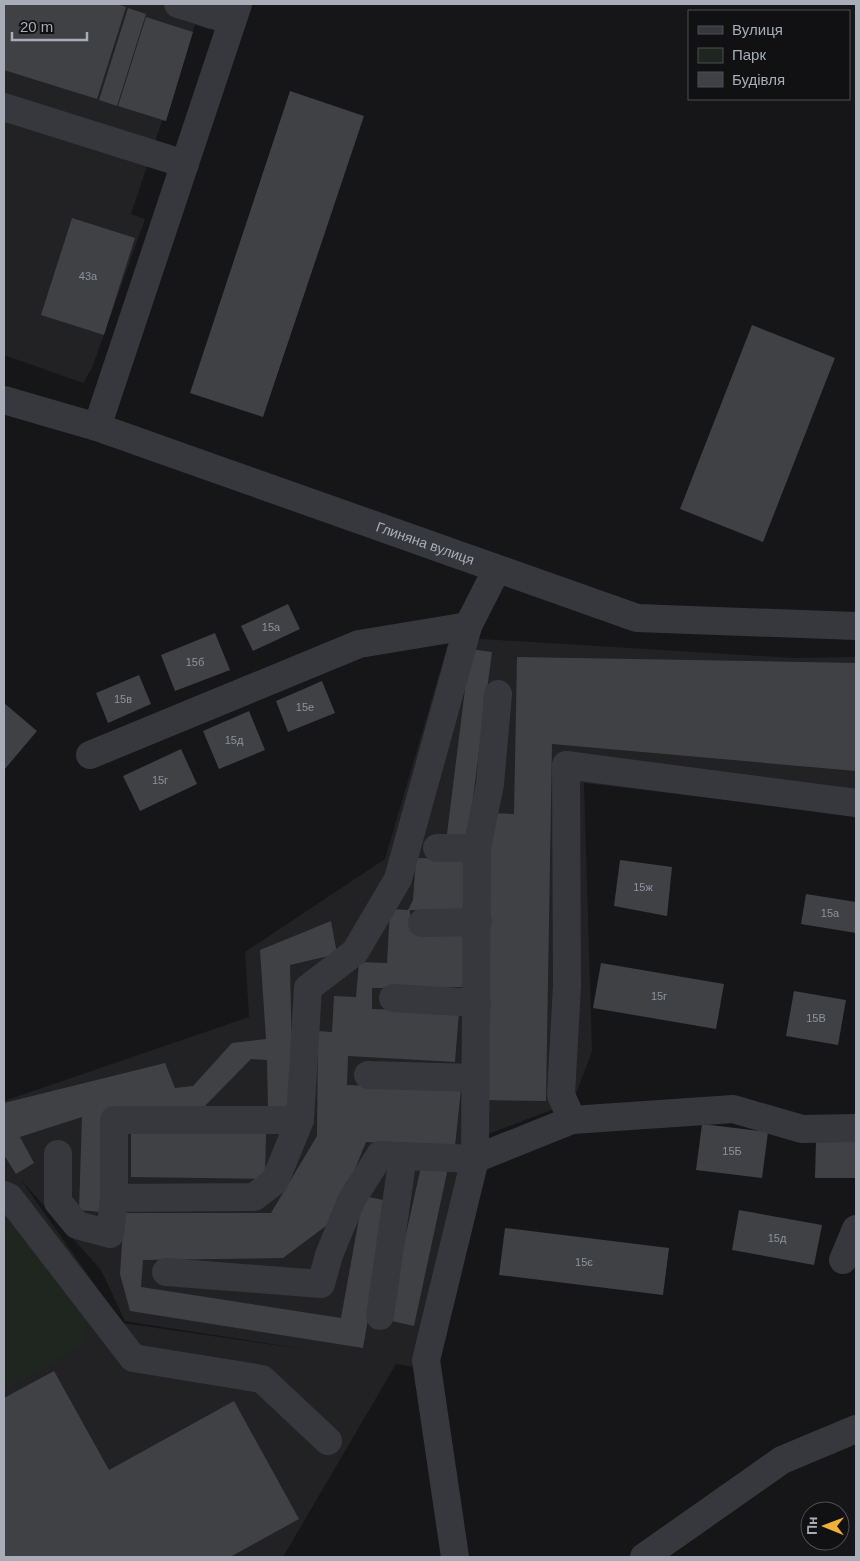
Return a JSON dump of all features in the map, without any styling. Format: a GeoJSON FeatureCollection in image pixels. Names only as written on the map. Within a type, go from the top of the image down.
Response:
{"type":"FeatureCollection","features":[{"type":"Feature","properties":{"kind":"street"},"geometry":{"type":"LineString","coordinates":[[97,427],[235,12],[178,4]]}},
{"type":"Feature","properties":{"kind":"street"},"geometry":{"type":"LineString","coordinates":[[4,107],[185,164]]}},
{"type":"Feature","properties":{"kind":"street","name":"Глиняна вулиця"},"geometry":{"type":"LineString","coordinates":[[4,400],[97,427],[637,618],[856,626]]}},
{"type":"Feature","properties":{"kind":"street"},"geometry":{"type":"LineString","coordinates":[[114,1198],[254,1197],[275,1181],[300,1120],[308,988],[355,952],[398,879],[468,626],[497,570]]}},
{"type":"Feature","properties":{"kind":"street"},"geometry":{"type":"LineString","coordinates":[[90,755],[359,644],[468,626]]}},
{"type":"Feature","properties":{"kind":"street"},"geometry":{"type":"LineString","coordinates":[[455,1557],[426,1360],[475,1159],[477,848],[490,784],[498,694]]}},
{"type":"Feature","properties":{"kind":"street"},"geometry":{"type":"LineString","coordinates":[[572,1120],[561,1095],[567,986],[566,766],[856,803]]}},
{"type":"Feature","properties":{"kind":"street"},"geometry":{"type":"LineString","coordinates":[[437,848],[477,848]]}},
{"type":"Feature","properties":{"kind":"street"},"geometry":{"type":"LineString","coordinates":[[422,923],[478,922]]}},
{"type":"Feature","properties":{"kind":"street"},"geometry":{"type":"LineString","coordinates":[[393,998],[477,1003]]}},
{"type":"Feature","properties":{"kind":"street"},"geometry":{"type":"LineString","coordinates":[[368,1075],[476,1078]]}},
{"type":"Feature","properties":{"kind":"street"},"geometry":{"type":"LineString","coordinates":[[166,1272],[321,1284],[352,1199],[380,1155],[475,1159],[572,1120],[733,1109],[802,1130],[856,1128]]}},
{"type":"Feature","properties":{"kind":"street"},"geometry":{"type":"LineString","coordinates":[[58,1154],[58,1202],[77,1225],[110,1234],[114,1198],[114,1120],[300,1120]]}},
{"type":"Feature","properties":{"kind":"street"},"geometry":{"type":"LineString","coordinates":[[380,1316],[403,1156]]}},
{"type":"Feature","properties":{"kind":"street"},"geometry":{"type":"LineString","coordinates":[[4,1195],[9,1197],[133,1358],[262,1379],[328,1441]]}},
{"type":"Feature","properties":{"kind":"street"},"geometry":{"type":"LineString","coordinates":[[843,1260],[856,1229]]}},
{"type":"Feature","properties":{"kind":"street"},"geometry":{"type":"LineString","coordinates":[[644,1557],[782,1460],[856,1429]]}},
{"type":"Feature","properties":{"kind":"shaded area"},"geometry":{"type":"Polygon","coordinates":[[[4,4],[220,4],[211,30],[195,25],[166,121],[162,121],[131,214],[145,219],[92,368],[83,383],[4,355],[4,4]]]}},
{"type":"Feature","properties":{"kind":"shaded area"},"geometry":{"type":"Polygon","coordinates":[[[450,637],[794,658],[856,657],[856,815],[584,783],[592,1051],[573,1102],[483,1136],[420,1368],[396,1364],[283,1557],[4,1557],[4,1101],[249,1017],[245,952],[385,859],[450,637]],[[21,1180],[122,1323],[316,1351],[125,1321],[101,1270],[21,1180]]]}},
{"type":"Feature","properties":{"kind":"green space"},"geometry":{"type":"Polygon","coordinates":[[[4,1222],[29,1242],[86,1318],[85,1344],[4,1391],[4,1222]]]}},
{"type":"Feature","properties":{"kind":"building"},"geometry":{"type":"Polygon","coordinates":[[[4,4],[117,4],[126,7],[97,99],[4,70],[4,4]]]}},
{"type":"Feature","properties":{"kind":"building"},"geometry":{"type":"Polygon","coordinates":[[[128,8],[146,14],[117,106],[99,100],[128,8]]]}},
{"type":"Feature","properties":{"kind":"building"},"geometry":{"type":"Polygon","coordinates":[[[146,17],[193,32],[166,121],[118,106],[146,17]]]}},
{"type":"Feature","properties":{"kind":"building"},"geometry":{"type":"Polygon","coordinates":[[[290,91],[364,116],[263,417],[190,393],[290,91]]]}},
{"type":"Feature","properties":{"kind":"building"},"geometry":{"type":"Polygon","coordinates":[[[72,218],[135,238],[104,335],[41,315],[72,218]]]}},
{"type":"Feature","properties":{"kind":"building"},"geometry":{"type":"Polygon","coordinates":[[[752,325],[835,358],[763,542],[680,509],[752,325]]]}},
{"type":"Feature","properties":{"kind":"building"},"geometry":{"type":"Polygon","coordinates":[[[288,604],[300,629],[253,651],[241,626],[288,604]]]}},
{"type":"Feature","properties":{"kind":"building"},"geometry":{"type":"Polygon","coordinates":[[[215,633],[230,670],[175,691],[161,655],[215,633]]]}},
{"type":"Feature","properties":{"kind":"building"},"geometry":{"type":"Polygon","coordinates":[[[470,649],[492,652],[468,836],[447,834],[470,649]]]}},
{"type":"Feature","properties":{"kind":"building"},"geometry":{"type":"Polygon","coordinates":[[[517,657],[856,663],[856,771],[552,744],[546,1101],[485,1100],[490,813],[514,814],[517,657]]]}},
{"type":"Feature","properties":{"kind":"building"},"geometry":{"type":"Polygon","coordinates":[[[139,675],[151,704],[108,723],[96,693],[139,675]]]}},
{"type":"Feature","properties":{"kind":"building"},"geometry":{"type":"Polygon","coordinates":[[[322,681],[335,713],[288,732],[276,701],[322,681]]]}},
{"type":"Feature","properties":{"kind":"building"},"geometry":{"type":"Polygon","coordinates":[[[4,703],[37,731],[4,770],[4,703]]]}},
{"type":"Feature","properties":{"kind":"building"},"geometry":{"type":"Polygon","coordinates":[[[249,711],[265,750],[219,769],[203,731],[249,711]]]}},
{"type":"Feature","properties":{"kind":"building"},"geometry":{"type":"Polygon","coordinates":[[[181,749],[197,784],[140,811],[123,776],[181,749]]]}},
{"type":"Feature","properties":{"kind":"building"},"geometry":{"type":"Polygon","coordinates":[[[416,858],[470,859],[464,912],[410,910],[410,931],[468,931],[464,987],[372,988],[372,1009],[459,1012],[455,1062],[348,1056],[347,1085],[461,1089],[455,1146],[366,1142],[334,1220],[283,1258],[143,1260],[141,1287],[341,1318],[363,1196],[389,1201],[363,1348],[130,1311],[120,1274],[124,1213],[271,1213],[317,1136],[318,1031],[332,1032],[334,996],[356,997],[359,962],[387,963],[390,909],[408,910],[413,900],[416,858]]]}},
{"type":"Feature","properties":{"kind":"building"},"geometry":{"type":"Polygon","coordinates":[[[620,860],[672,867],[667,916],[614,906],[620,860]]]}},
{"type":"Feature","properties":{"kind":"building"},"geometry":{"type":"Polygon","coordinates":[[[806,894],[856,902],[856,933],[801,924],[806,894]]]}},
{"type":"Feature","properties":{"kind":"building"},"geometry":{"type":"Polygon","coordinates":[[[331,921],[337,954],[290,965],[293,1107],[268,1109],[267,1060],[251,1059],[202,1109],[171,1106],[102,1114],[101,1212],[79,1210],[82,1117],[20,1137],[34,1163],[16,1174],[4,1155],[4,1103],[165,1063],[175,1088],[193,1086],[232,1043],[266,1039],[260,950],[331,921]]]}},
{"type":"Feature","properties":{"kind":"building"},"geometry":{"type":"Polygon","coordinates":[[[601,963],[724,984],[716,1029],[593,1008],[601,963]]]}},
{"type":"Feature","properties":{"kind":"building"},"geometry":{"type":"Polygon","coordinates":[[[794,991],[846,1000],[838,1045],[786,1036],[794,991]]]}},
{"type":"Feature","properties":{"kind":"building"},"geometry":{"type":"Polygon","coordinates":[[[702,1124],[768,1132],[762,1178],[696,1170],[702,1124]]]}},
{"type":"Feature","properties":{"kind":"building"},"geometry":{"type":"Polygon","coordinates":[[[131,1132],[266,1134],[265,1179],[131,1177],[131,1132]]]}},
{"type":"Feature","properties":{"kind":"building"},"geometry":{"type":"Polygon","coordinates":[[[816,1140],[856,1140],[856,1178],[815,1178],[816,1140]]]}},
{"type":"Feature","properties":{"kind":"building"},"geometry":{"type":"Polygon","coordinates":[[[422,1162],[448,1168],[414,1326],[387,1320],[422,1162]]]}},
{"type":"Feature","properties":{"kind":"building"},"geometry":{"type":"Polygon","coordinates":[[[739,1210],[822,1225],[814,1265],[732,1250],[739,1210]]]}},
{"type":"Feature","properties":{"kind":"building"},"geometry":{"type":"Polygon","coordinates":[[[505,1228],[669,1248],[663,1295],[499,1275],[505,1228]]]}},
{"type":"Feature","properties":{"kind":"building"},"geometry":{"type":"Polygon","coordinates":[[[54,1371],[109,1470],[234,1401],[299,1519],[230,1557],[4,1557],[4,1398],[54,1371]]]}}]}
